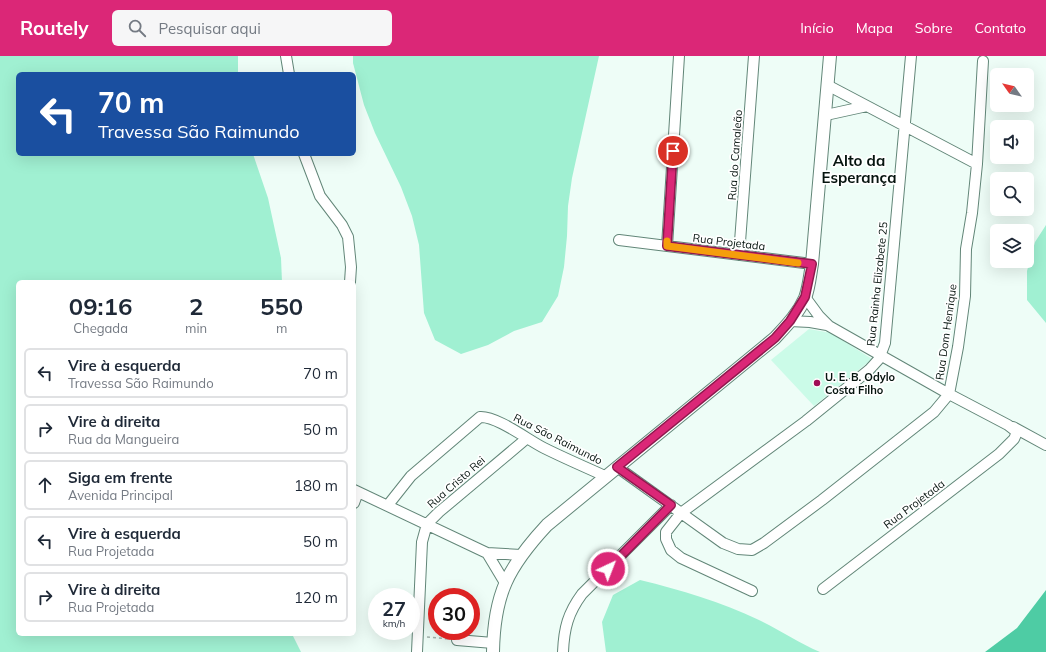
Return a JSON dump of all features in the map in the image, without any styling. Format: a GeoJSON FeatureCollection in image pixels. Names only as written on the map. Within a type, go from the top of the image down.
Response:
{"type":"FeatureCollection","features":[{"type":"Feature","properties":{"kind":"street"},"geometry":{"type":"LineString","coordinates":[[286,56],[289,72]]}},
{"type":"Feature","properties":{"kind":"street"},"geometry":{"type":"LineString","coordinates":[[667,246],[679,56]]}},
{"type":"Feature","properties":{"kind":"street","name":"Rua do Camaleão"},"geometry":{"type":"LineString","coordinates":[[739,255],[754,56]]}},
{"type":"Feature","properties":{"kind":"street"},"geometry":{"type":"LineString","coordinates":[[457,640],[493,648],[497,606],[505,583],[521,555],[547,525],[775,338],[790,321],[805,297],[812,264],[830,56]]}},
{"type":"Feature","properties":{"kind":"street","name":"Rua Rainha Elizabete 25"},"geometry":{"type":"LineString","coordinates":[[752,591],[681,558],[671,550],[666,539],[666,532],[681,513],[806,421],[869,370],[881,355],[885,343],[911,56]]}},
{"type":"Feature","properties":{"kind":"street","name":"Rua Dom Henrique"},"geometry":{"type":"LineString","coordinates":[[681,513],[723,543],[738,549],[752,550],[764,543],[822,500],[934,412],[950,394],[965,296],[966,250],[972,213],[977,164],[983,60]]}},
{"type":"Feature","properties":{"kind":"street"},"geometry":{"type":"LineString","coordinates":[[828,86],[977,164]]}},
{"type":"Feature","properties":{"kind":"street"},"geometry":{"type":"LineString","coordinates":[[826,116],[867,106]]}},
{"type":"Feature","properties":{"kind":"street"},"geometry":{"type":"LineString","coordinates":[[305,156],[320,196],[342,225],[348,237],[351,267],[350,280]]}},
{"type":"Feature","properties":{"kind":"street","name":"Rua Projetada"},"geometry":{"type":"LineString","coordinates":[[619,240],[812,264]]}},
{"type":"Feature","properties":{"kind":"street"},"geometry":{"type":"LineString","coordinates":[[805,297],[819,316],[829,326],[1015,431],[1046,445]]}},
{"type":"Feature","properties":{"kind":"street"},"geometry":{"type":"LineString","coordinates":[[790,321],[810,322],[829,326]]}},
{"type":"Feature","properties":{"kind":"street","name":"Rua São Raimundo"},"geometry":{"type":"LineString","coordinates":[[388,505],[411,476],[480,417],[485,417],[499,422],[526,438],[605,476]]}},
{"type":"Feature","properties":{"kind":"street","name":"Rua Projetada"},"geometry":{"type":"LineString","coordinates":[[823,589],[999,454],[1015,431]]}},
{"type":"Feature","properties":{"kind":"street","name":"Rua Cristo Rei"},"geometry":{"type":"LineString","coordinates":[[420,588],[422,542],[427,524],[526,438]]}},
{"type":"Feature","properties":{"kind":"street"},"geometry":{"type":"LineString","coordinates":[[617,467],[681,513]]}},
{"type":"Feature","properties":{"kind":"street"},"geometry":{"type":"LineString","coordinates":[[356,491],[487,553],[521,555]]}},
{"type":"Feature","properties":{"kind":"street"},"geometry":{"type":"LineString","coordinates":[[563,652],[566,624],[570,611],[576,602],[582,594],[671,505]]}},
{"type":"Feature","properties":{"kind":"street"},"geometry":{"type":"LineString","coordinates":[[487,553],[505,583]]}},
{"type":"Feature","properties":{"kind":"street","name":"Rua Cristo Rei"},"geometry":{"type":"LineString","coordinates":[[416,652],[417,640]]}},
{"type":"Feature","properties":{"kind":"shaded area"},"geometry":{"type":"Polygon","coordinates":[[[0,56],[238,56],[238,72],[16,72],[16,156],[254,156],[268,198],[281,258],[282,280],[16,280],[16,636],[293,636],[301,652],[0,652],[0,56]]]}},
{"type":"Feature","properties":{"kind":"shaded area"},"geometry":{"type":"Polygon","coordinates":[[[353,56],[599,56],[572,178],[568,206],[564,267],[558,296],[542,322],[514,331],[488,345],[461,354],[435,340],[424,313],[419,245],[412,216],[401,187],[375,133],[364,105],[353,63],[353,56]]]}},
{"type":"Feature","properties":{"kind":"shaded area"},"geometry":{"type":"Polygon","coordinates":[[[1046,225],[1046,323],[1027,300],[1027,271],[1028,268],[1034,268],[1035,242],[1046,225]]]}},
{"type":"Feature","properties":{"kind":"shaded area","name":"U. E. B. Odylo Costa Filho"},"geometry":{"type":"Polygon","coordinates":[[[809,329],[831,333],[872,359],[814,406],[771,360],[809,329]]]}},
{"type":"Feature","properties":{"kind":"shaded area"},"geometry":{"type":"Polygon","coordinates":[[[640,580],[686,592],[730,608],[759,620],[820,652],[606,652],[602,622],[613,595],[640,580]]]}},
{"type":"Feature","properties":{"kind":"shaded area"},"geometry":{"type":"Polygon","coordinates":[[[1046,590],[1046,652],[985,652],[1017,628],[1046,590]]]}},
{"type":"Feature","properties":{"kind":"slow traffic"},"geometry":{"type":"LineString","coordinates":[[667,241],[667,246],[798,263]]}},
{"type":"Feature","properties":{"kind":"place","name":"U. E. B. Odylo Costa Filho"},"geometry":{"type":"Point","coordinates":[817,383]}},
{"type":"Feature","properties":{"kind":"district","name":"Alto da Esperança"},"geometry":{"type":"Point","coordinates":[859,170]}},
{"type":"Feature","properties":{"kind":"route"},"geometry":{"type":"LineString","coordinates":[[608,569],[671,505],[617,467],[775,338],[790,321],[805,297],[812,264],[667,246],[673,151]]}}]}
